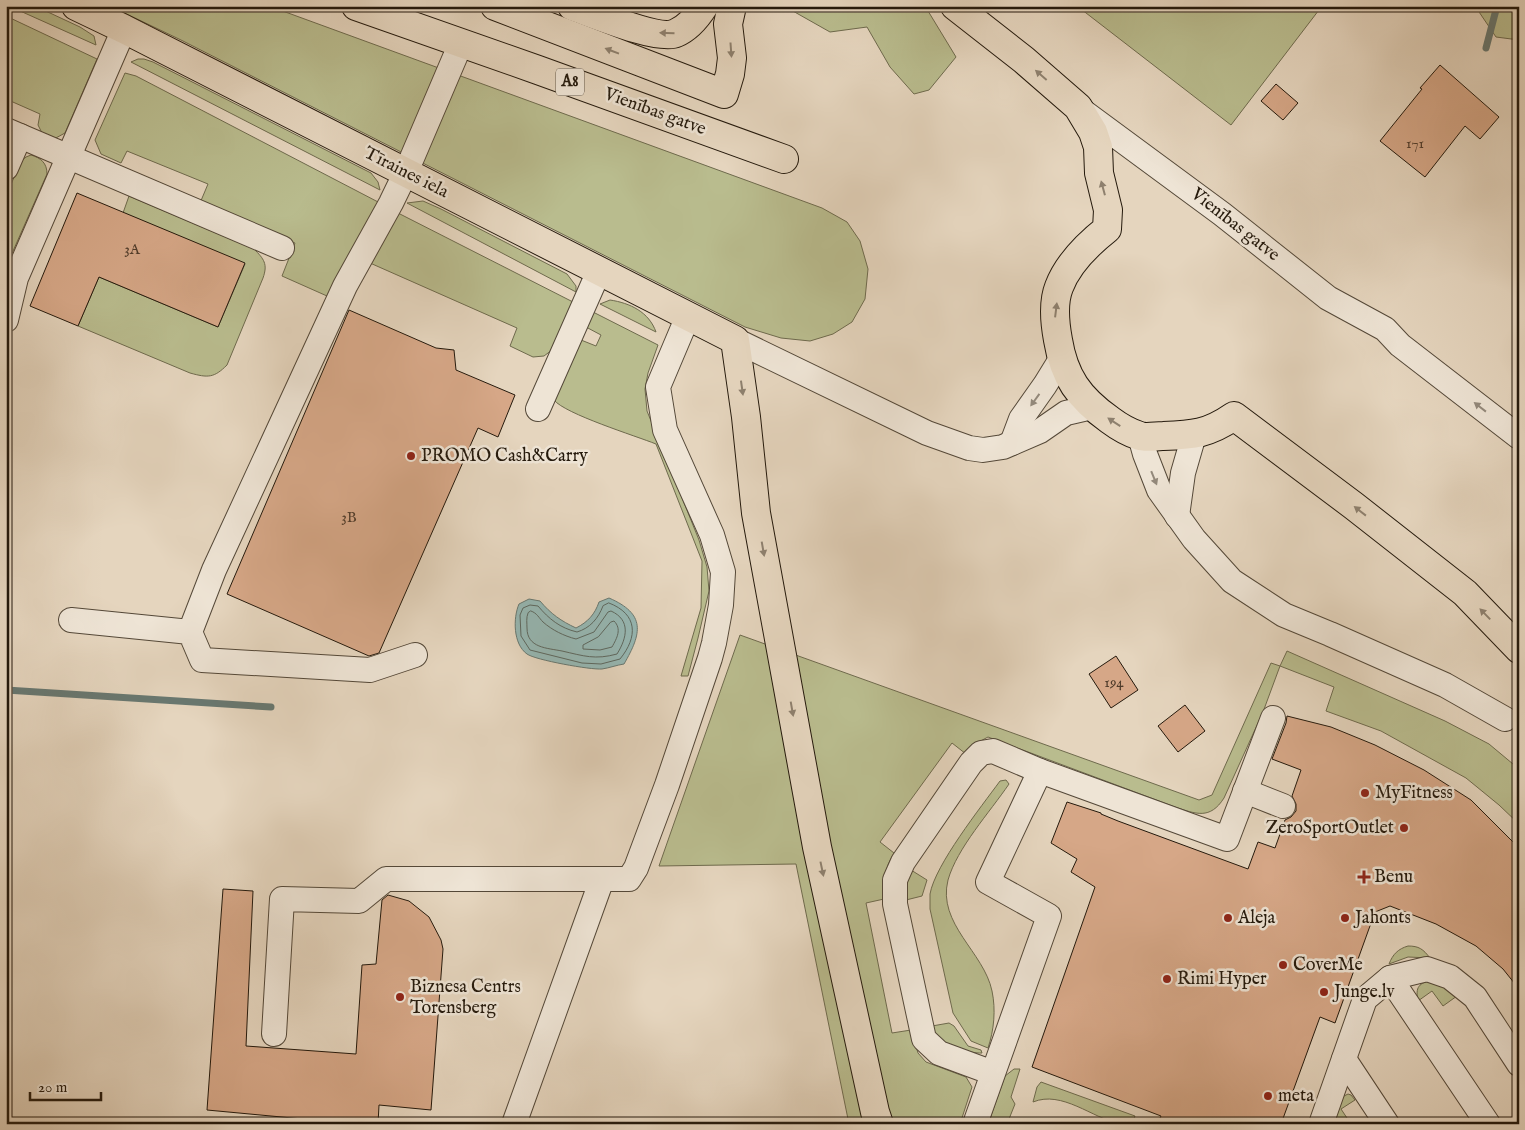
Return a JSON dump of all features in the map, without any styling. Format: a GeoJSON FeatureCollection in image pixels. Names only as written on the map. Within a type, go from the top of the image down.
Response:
{"type":"FeatureCollection","features":[{"type":"Feature","properties":{"kind":"main road","name":"Tīraines iela"},"geometry":{"type":"LineString","coordinates":[[76,6],[735,340]]}},
{"type":"Feature","properties":{"kind":"main road","name":"Vienības gatve"},"geometry":{"type":"LineString","coordinates":[[356,6],[784,159]]}},
{"type":"Feature","properties":{"kind":"main road"},"geometry":{"type":"LineString","coordinates":[[496,6],[724,94],[730,74],[732,58],[728,24],[732,6]]}},
{"type":"Feature","properties":{"kind":"main road"},"geometry":{"type":"LineString","coordinates":[[572,6],[648,33],[675,34],[692,22],[704,6]]}},
{"type":"Feature","properties":{"kind":"main road","name":"Vienības gatve"},"geometry":{"type":"LineString","coordinates":[[955,6],[1078,107]]}},
{"type":"Feature","properties":{"kind":"main road"},"geometry":{"type":"LineString","coordinates":[[1078,107],[1093,132],[1098,147],[1099,173],[1108,210],[1107,229],[1088,244],[1073,264],[1059,288],[1055,320],[1061,359],[1073,385],[1092,407],[1117,425],[1140,436],[1194,435],[1222,425],[1234,416],[1354,506],[1465,593],[1519,650]]}},
{"type":"Feature","properties":{"kind":"main road"},"geometry":{"type":"LineString","coordinates":[[735,340],[746,417],[756,513],[815,838],[879,1124]]}},
{"type":"Feature","properties":{"kind":"street"},"geometry":{"type":"LineString","coordinates":[[6,320],[16,278],[124,29]]}},
{"type":"Feature","properties":{"kind":"street"},"geometry":{"type":"LineString","coordinates":[[416,655],[370,670],[202,660],[190,632],[214,570],[337,303],[406,172],[461,43]]}},
{"type":"Feature","properties":{"kind":"street","name":"Vienības gatve"},"geometry":{"type":"LineString","coordinates":[[1078,107],[1222,214],[1328,298],[1385,329],[1400,345],[1519,437]]}},
{"type":"Feature","properties":{"kind":"street"},"geometry":{"type":"LineString","coordinates":[[6,168],[13,133],[282,248]]}},
{"type":"Feature","properties":{"kind":"street"},"geometry":{"type":"LineString","coordinates":[[538,409],[599,271]]}},
{"type":"Feature","properties":{"kind":"street"},"geometry":{"type":"LineString","coordinates":[[274,1034],[282,899],[359,901],[386,879],[629,879],[636,868],[710,658],[721,605],[723,572],[712,535],[665,430],[658,387],[688,316]]}},
{"type":"Feature","properties":{"kind":"street"},"geometry":{"type":"LineString","coordinates":[[735,340],[927,433],[969,448],[984,450],[1003,446],[1040,431],[1066,413],[1092,407]]}},
{"type":"Feature","properties":{"kind":"street"},"geometry":{"type":"LineString","coordinates":[[1012,442],[1021,419],[1061,359]]}},
{"type":"Feature","properties":{"kind":"street"},"geometry":{"type":"LineString","coordinates":[[1177,516],[1183,473],[1194,435]]}},
{"type":"Feature","properties":{"kind":"street"},"geometry":{"type":"LineString","coordinates":[[1140,436],[1159,490],[1194,540],[1232,581],[1284,615],[1445,685],[1506,719]]}},
{"type":"Feature","properties":{"kind":"street"},"geometry":{"type":"LineString","coordinates":[[71,620],[190,632]]}},
{"type":"Feature","properties":{"kind":"street"},"geometry":{"type":"LineString","coordinates":[[993,1073],[939,1053],[924,1039],[894,904],[895,880],[903,862],[972,763],[981,753],[993,751],[1040,771],[1227,839],[1273,718]]}},
{"type":"Feature","properties":{"kind":"street"},"geometry":{"type":"LineString","coordinates":[[976,1124],[1049,916],[988,882],[1040,771]]}},
{"type":"Feature","properties":{"kind":"street"},"geometry":{"type":"LineString","coordinates":[[1245,791],[1284,806]]}},
{"type":"Feature","properties":{"kind":"street"},"geometry":{"type":"LineString","coordinates":[[514,1124],[602,879]]}},
{"type":"Feature","properties":{"kind":"street"},"geometry":{"type":"LineString","coordinates":[[1320,1124],[1365,999],[1390,978],[1427,969],[1450,977],[1475,997],[1519,1064]]}},
{"type":"Feature","properties":{"kind":"street"},"geometry":{"type":"LineString","coordinates":[[1390,978],[1488,1124]]}},
{"type":"Feature","properties":{"kind":"street"},"geometry":{"type":"LineString","coordinates":[[1344,1059],[1387,1124]]}},
{"type":"Feature","properties":{"kind":"green space"},"geometry":{"type":"Polygon","coordinates":[[[9,6],[35,6],[80,27],[94,36],[96,45],[9,6]]]}},
{"type":"Feature","properties":{"kind":"green space"},"geometry":{"type":"Polygon","coordinates":[[[110,6],[269,6],[822,208],[847,222],[860,241],[868,269],[865,299],[852,322],[833,334],[810,341],[781,338],[745,327],[181,40],[110,6]]]}},
{"type":"Feature","properties":{"kind":"green space"},"geometry":{"type":"Polygon","coordinates":[[[784,6],[925,6],[956,57],[929,90],[914,94],[890,67],[867,27],[830,32],[784,6]]]}},
{"type":"Feature","properties":{"kind":"green space"},"geometry":{"type":"Polygon","coordinates":[[[1077,6],[1322,6],[1231,125],[1077,6]]]}},
{"type":"Feature","properties":{"kind":"green space"},"geometry":{"type":"Polygon","coordinates":[[[1475,6],[1519,6],[1519,40],[1496,37],[1475,6]]]}},
{"type":"Feature","properties":{"kind":"green space"},"geometry":{"type":"Polygon","coordinates":[[[6,16],[97,59],[65,133],[54,139],[43,135],[38,125],[40,114],[6,99],[6,16]]]}},
{"type":"Feature","properties":{"kind":"green space"},"geometry":{"type":"Polygon","coordinates":[[[138,59],[153,62],[371,173],[378,182],[380,190],[131,62],[138,59]]]}},
{"type":"Feature","properties":{"kind":"green space"},"geometry":{"type":"Polygon","coordinates":[[[125,73],[136,76],[380,203],[327,296],[282,276],[295,243],[200,203],[208,184],[127,151],[121,163],[101,154],[95,140],[125,73]]]}},
{"type":"Feature","properties":{"kind":"green space"},"geometry":{"type":"Polygon","coordinates":[[[31,155],[43,162],[47,174],[6,267],[6,196],[21,161],[31,155]]]}},
{"type":"Feature","properties":{"kind":"green space"},"geometry":{"type":"Polygon","coordinates":[[[129,196],[254,249],[264,262],[263,278],[227,365],[214,375],[202,376],[190,373],[78,326],[99,277],[218,327],[245,264],[123,213],[129,196]]]}},
{"type":"Feature","properties":{"kind":"green space"},"geometry":{"type":"Polygon","coordinates":[[[423,201],[567,274],[576,286],[576,292],[407,203],[423,201]]]}},
{"type":"Feature","properties":{"kind":"green space"},"geometry":{"type":"Polygon","coordinates":[[[398,213],[573,302],[552,350],[544,356],[533,357],[510,346],[517,328],[370,263],[398,213]]]}},
{"type":"Feature","properties":{"kind":"green space"},"geometry":{"type":"Polygon","coordinates":[[[610,300],[625,303],[644,314],[656,332],[600,304],[610,300]]]}},
{"type":"Feature","properties":{"kind":"green space"},"geometry":{"type":"Polygon","coordinates":[[[593,312],[658,345],[648,373],[645,389],[647,411],[699,540],[707,567],[709,591],[688,676],[681,676],[701,608],[702,561],[656,444],[572,412],[554,400],[581,340],[596,346],[601,335],[586,327],[593,312]]]}},
{"type":"Feature","properties":{"kind":"green space"},"geometry":{"type":"Polygon","coordinates":[[[740,635],[1199,800],[1212,795],[1271,663],[1280,666],[1263,712],[1224,798],[1219,805],[1208,812],[1196,813],[1175,807],[988,737],[973,745],[966,754],[952,743],[880,842],[894,853],[885,875],[884,899],[866,903],[892,1033],[911,1030],[918,1053],[926,1062],[966,1077],[972,1087],[960,1124],[849,1124],[796,864],[659,866],[740,635]]]}},
{"type":"Feature","properties":{"kind":"green space"},"geometry":{"type":"Polygon","coordinates":[[[1287,651],[1445,721],[1489,744],[1519,769],[1519,824],[1466,778],[1381,731],[1326,711],[1334,687],[1280,666],[1287,651]]]}},
{"type":"Feature","properties":{"kind":"green space"},"geometry":{"type":"Polygon","coordinates":[[[1006,780],[1009,784],[966,843],[952,868],[946,896],[955,924],[980,963],[992,991],[994,1020],[988,1048],[971,1041],[953,1013],[930,909],[930,894],[940,868],[949,852],[1000,781],[1006,780]]]}},
{"type":"Feature","properties":{"kind":"green space"},"geometry":{"type":"Polygon","coordinates":[[[911,870],[927,880],[922,896],[906,900],[904,884],[911,870]]]}},
{"type":"Feature","properties":{"kind":"green space"},"geometry":{"type":"Polygon","coordinates":[[[1408,946],[1420,949],[1430,958],[1408,957],[1389,964],[1396,952],[1408,946]]]}},
{"type":"Feature","properties":{"kind":"green space"},"geometry":{"type":"Polygon","coordinates":[[[1432,980],[1457,996],[1443,1006],[1432,991],[1418,1001],[1417,992],[1419,986],[1432,980]]]}},
{"type":"Feature","properties":{"kind":"green space"},"geometry":{"type":"Polygon","coordinates":[[[949,1023],[954,1026],[968,1046],[981,1050],[982,1053],[956,1048],[933,1034],[932,1026],[949,1023]]]}},
{"type":"Feature","properties":{"kind":"green space"},"geometry":{"type":"Polygon","coordinates":[[[1014,1069],[1020,1069],[1011,1097],[1015,1104],[1007,1124],[988,1124],[1005,1076],[1014,1069]]]}},
{"type":"Feature","properties":{"kind":"green space"},"geometry":{"type":"Polygon","coordinates":[[[1041,1082],[1135,1116],[1132,1124],[1120,1124],[1109,1121],[1066,1102],[1044,1099],[1033,1102],[1037,1087],[1041,1082]]]}},
{"type":"Feature","properties":{"kind":"green space"},"geometry":{"type":"Polygon","coordinates":[[[1348,1094],[1355,1100],[1341,1109],[1351,1124],[1331,1124],[1339,1102],[1348,1094]]]}},
{"type":"Feature","properties":{"kind":"water"},"geometry":{"type":"Polygon","coordinates":[[[609,598],[621,604],[629,611],[635,618],[637,625],[634,643],[624,664],[602,669],[587,668],[541,659],[522,650],[515,630],[519,604],[529,599],[540,601],[556,617],[576,628],[590,617],[599,602],[609,598]]]}},
{"type":"Feature","properties":{"kind":"building"},"geometry":{"type":"Polygon","coordinates":[[[1440,65],[1499,117],[1480,139],[1465,126],[1425,177],[1380,141],[1440,65]]]}},
{"type":"Feature","properties":{"kind":"building"},"geometry":{"type":"Polygon","coordinates":[[[1276,84],[1298,103],[1283,120],[1261,101],[1276,84]]]}},
{"type":"Feature","properties":{"kind":"building"},"geometry":{"type":"Polygon","coordinates":[[[77,193],[245,263],[218,327],[99,277],[78,326],[30,306],[77,193]]]}},
{"type":"Feature","properties":{"kind":"building"},"geometry":{"type":"Polygon","coordinates":[[[349,310],[436,348],[454,350],[456,370],[515,395],[498,437],[478,428],[379,653],[369,656],[227,594],[349,310]]]}},
{"type":"Feature","properties":{"kind":"building"},"geometry":{"type":"Polygon","coordinates":[[[1116,656],[1138,690],[1111,708],[1089,674],[1116,656]]]}},
{"type":"Feature","properties":{"kind":"building"},"geometry":{"type":"Polygon","coordinates":[[[1185,705],[1205,731],[1178,752],[1158,726],[1185,705]]]}},
{"type":"Feature","properties":{"kind":"building","name":"Aleja"},"geometry":{"type":"Polygon","coordinates":[[[1287,716],[1331,727],[1375,745],[1424,770],[1471,800],[1519,848],[1519,989],[1503,969],[1476,946],[1436,924],[1390,906],[1375,912],[1335,1023],[1320,1017],[1281,1124],[1157,1124],[1161,1116],[1032,1067],[1095,887],[1071,872],[1077,859],[1051,843],[1067,802],[1248,869],[1258,842],[1275,848],[1285,820],[1296,811],[1296,804],[1292,796],[1301,770],[1272,759],[1287,716]]]}},
{"type":"Feature","properties":{"kind":"building","name":"Biznesa Centrs Torensberg"},"geometry":{"type":"Polygon","coordinates":[[[223,889],[253,891],[246,1046],[356,1054],[362,965],[376,964],[382,900],[388,895],[409,901],[429,917],[441,940],[443,949],[431,1110],[379,1105],[378,1124],[356,1124],[207,1110],[223,889]]]}},
{"type":"Feature","properties":{"kind":"waterway"},"geometry":{"type":"LineString","coordinates":[[1486,48],[1497,6]]}},
{"type":"Feature","properties":{"kind":"waterway"},"geometry":{"type":"LineString","coordinates":[[6,690],[271,707]]}},
{"type":"Feature","properties":{"kind":"place","name":"PROMO Cash&Carry"},"geometry":{"type":"Point","coordinates":[411,456]}},
{"type":"Feature","properties":{"kind":"place","name":"MyFitness"},"geometry":{"type":"Point","coordinates":[1365,793]}},
{"type":"Feature","properties":{"kind":"place","name":"ZeroSportOutlet"},"geometry":{"type":"Point","coordinates":[1404,828]}},
{"type":"Feature","properties":{"kind":"place","name":"Benu"},"geometry":{"type":"Point","coordinates":[1364,877]}},
{"type":"Feature","properties":{"kind":"place","name":"Aleja"},"geometry":{"type":"Point","coordinates":[1228,918]}},
{"type":"Feature","properties":{"kind":"place","name":"Jahonts"},"geometry":{"type":"Point","coordinates":[1345,918]}},
{"type":"Feature","properties":{"kind":"place","name":"CoverMe"},"geometry":{"type":"Point","coordinates":[1283,965]}},
{"type":"Feature","properties":{"kind":"place","name":"Rimi Hyper"},"geometry":{"type":"Point","coordinates":[1167,979]}},
{"type":"Feature","properties":{"kind":"place","name":"Junge.lv"},"geometry":{"type":"Point","coordinates":[1324,992]}},
{"type":"Feature","properties":{"kind":"place","name":"Biznesa Centrs Torensberg"},"geometry":{"type":"Point","coordinates":[400,997]}},
{"type":"Feature","properties":{"kind":"place","name":"meta"},"geometry":{"type":"Point","coordinates":[1268,1096]}}]}
